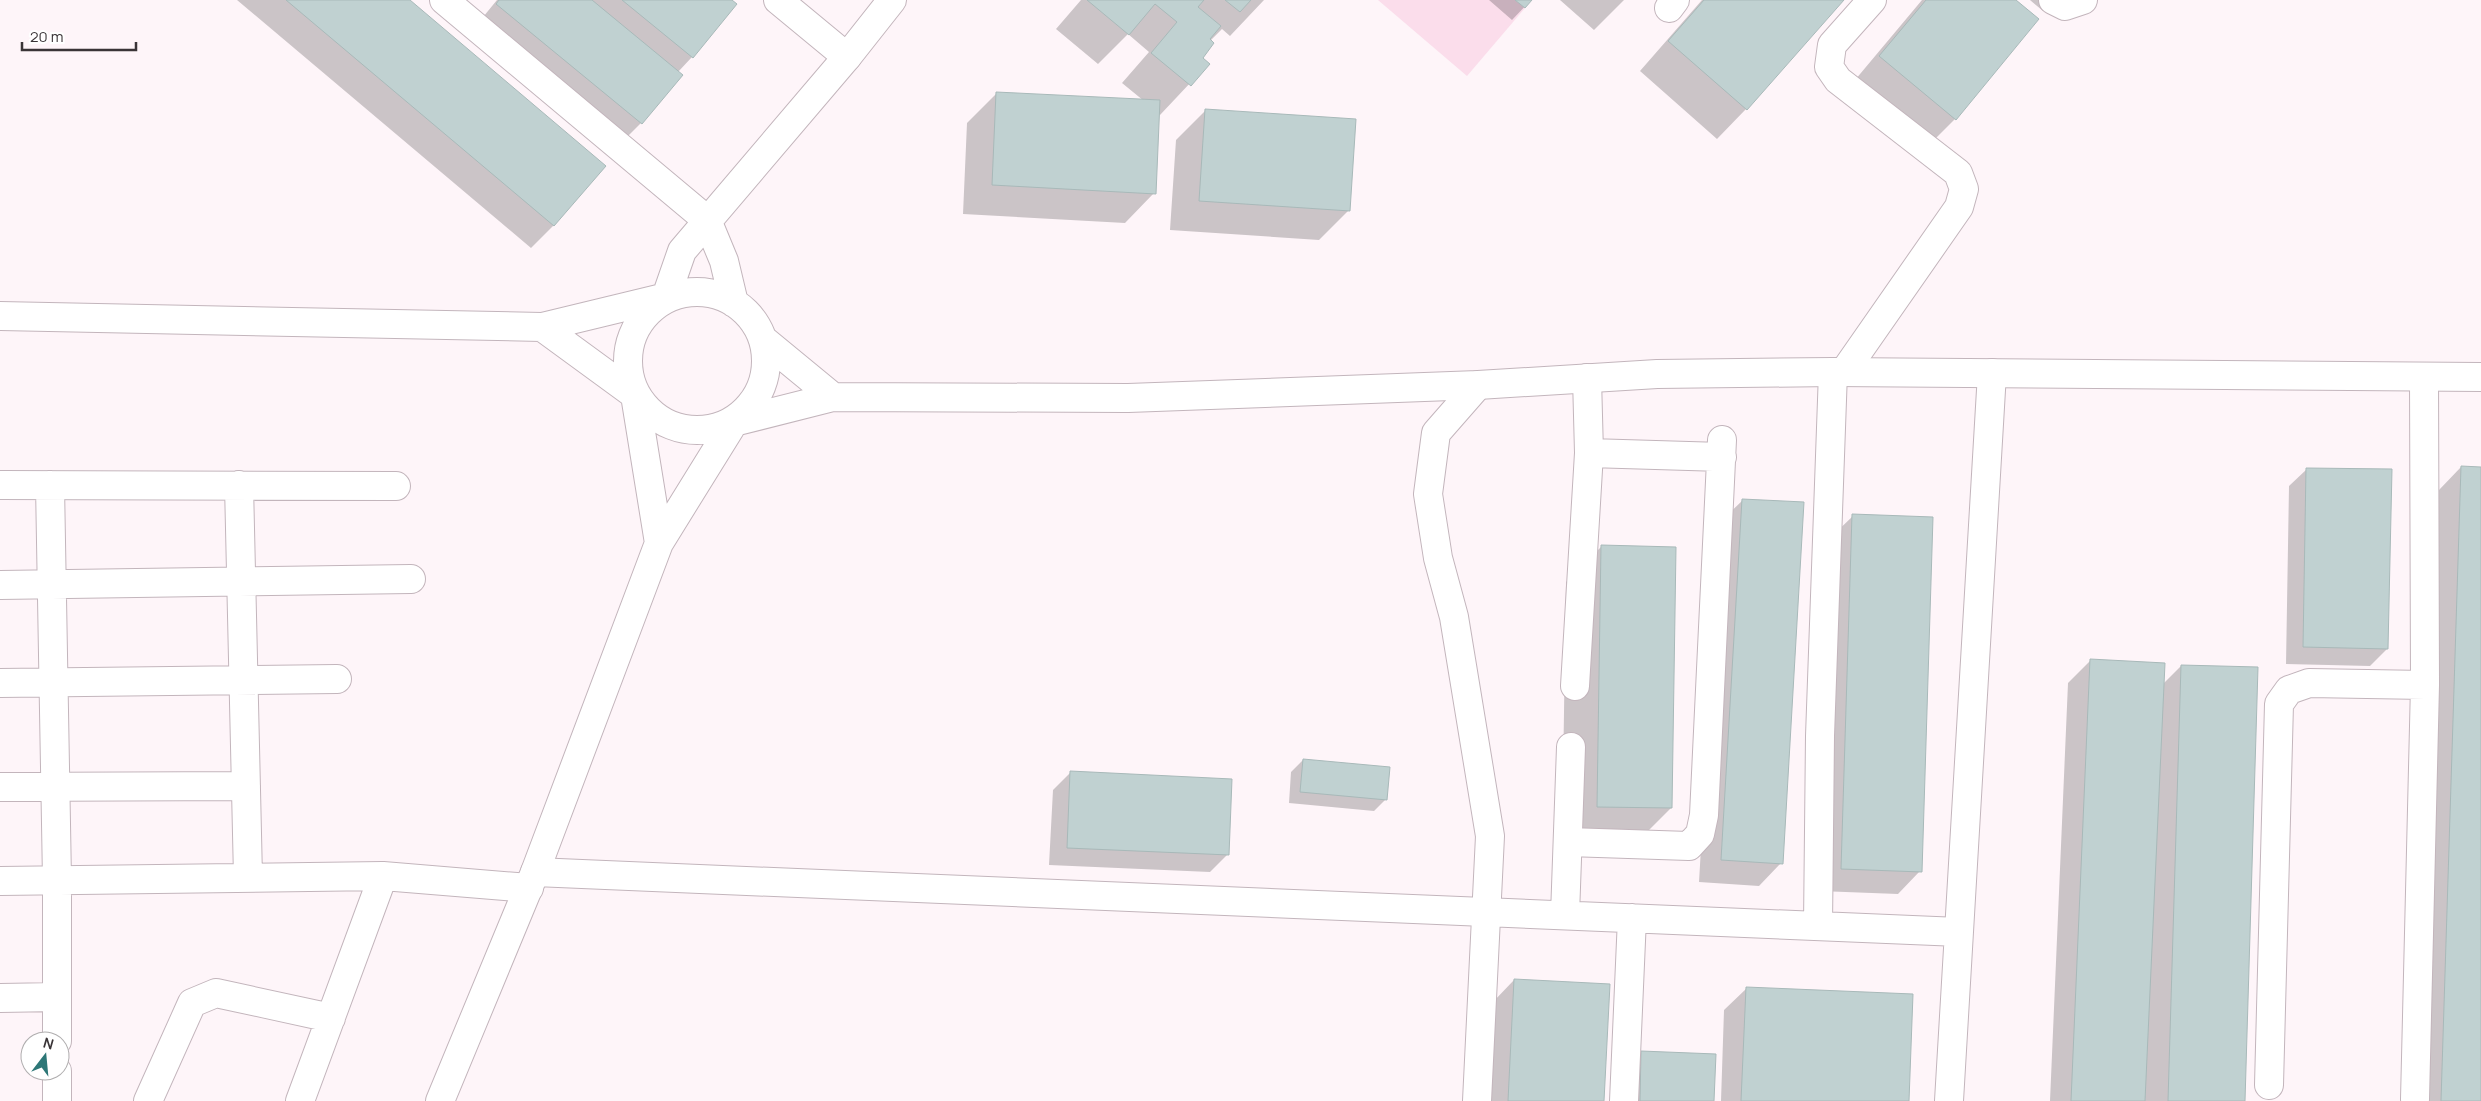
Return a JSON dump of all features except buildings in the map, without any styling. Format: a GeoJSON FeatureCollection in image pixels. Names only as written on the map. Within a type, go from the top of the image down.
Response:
{"type":"FeatureCollection","features":[{"type":"Feature","properties":{"kind":"street"},"geometry":{"type":"LineString","coordinates":[[444,0],[707,220],[724,261],[734,303]]}},
{"type":"Feature","properties":{"kind":"street"},"geometry":{"type":"LineString","coordinates":[[778,0],[847,57]]}},
{"type":"Feature","properties":{"kind":"street"},"geometry":{"type":"LineString","coordinates":[[659,543],[635,395],[629,372],[629,350],[636,330],[650,312],[666,297],[682,251],[847,57],[892,0]]}},
{"type":"Feature","properties":{"kind":"street"},"geometry":{"type":"LineString","coordinates":[[1818,926],[1820,736],[1838,372],[1959,207],[1964,188],[1958,172],[1838,80],[1829,67],[1832,46],[1872,0]]}},
{"type":"Feature","properties":{"kind":"street"},"geometry":{"type":"LineString","coordinates":[[2053,0],[2066,6],[2083,0]]}},
{"type":"Feature","properties":{"kind":"street"},"geometry":{"type":"LineString","coordinates":[[0,316],[542,327],[666,297],[689,293],[712,294],[734,303],[751,319],[766,341],[833,397]]}},
{"type":"Feature","properties":{"kind":"street"},"geometry":{"type":"LineString","coordinates":[[542,327],[635,395],[649,411],[667,423],[688,430],[710,429],[833,397],[1128,398],[1478,385],[1657,374],[1838,372],[2481,377]]}},
{"type":"Feature","properties":{"kind":"street"},"geometry":{"type":"LineString","coordinates":[[440,1101],[532,880],[659,543],[734,422],[750,406],[762,386],[767,362],[766,341]]}},
{"type":"Feature","properties":{"kind":"street"},"geometry":{"type":"LineString","coordinates":[[1949,1101],[1992,373]]}},
{"type":"Feature","properties":{"kind":"street"},"geometry":{"type":"LineString","coordinates":[[1575,686],[1589,453],[1587,378]]}},
{"type":"Feature","properties":{"kind":"street"},"geometry":{"type":"LineString","coordinates":[[2415,1099],[2425,685],[2424,378]]}},
{"type":"Feature","properties":{"kind":"street"},"geometry":{"type":"LineString","coordinates":[[1477,1101],[1490,836],[1454,617],[1438,558],[1428,494],[1436,433],[1478,385]]}},
{"type":"Feature","properties":{"kind":"street"},"geometry":{"type":"LineString","coordinates":[[1568,842],[1689,846],[1700,834],[1704,815],[1722,449],[1589,453]]}},
{"type":"Feature","properties":{"kind":"street"},"geometry":{"type":"LineString","coordinates":[[0,484],[396,486]]}},
{"type":"Feature","properties":{"kind":"street"},"geometry":{"type":"LineString","coordinates":[[50,485],[57,880],[57,1031]]}},
{"type":"Feature","properties":{"kind":"street"},"geometry":{"type":"LineString","coordinates":[[239,485],[248,877]]}},
{"type":"Feature","properties":{"kind":"street"},"geometry":{"type":"LineString","coordinates":[[0,585],[411,579]]}},
{"type":"Feature","properties":{"kind":"street"},"geometry":{"type":"LineString","coordinates":[[0,683],[337,679]]}},
{"type":"Feature","properties":{"kind":"street"},"geometry":{"type":"LineString","coordinates":[[2269,1085],[2279,704],[2289,690],[2309,683],[2425,685]]}},
{"type":"Feature","properties":{"kind":"street"},"geometry":{"type":"LineString","coordinates":[[1565,915],[1571,747]]}},
{"type":"Feature","properties":{"kind":"street"},"geometry":{"type":"LineString","coordinates":[[0,787],[246,786]]}},
{"type":"Feature","properties":{"kind":"street"},"geometry":{"type":"LineString","coordinates":[[0,881],[383,876],[1486,912],[1959,932]]}},
{"type":"Feature","properties":{"kind":"street"},"geometry":{"type":"LineString","coordinates":[[300,1101],[383,876]]}},
{"type":"Feature","properties":{"kind":"street"},"geometry":{"type":"LineString","coordinates":[[1624,1101],[1632,918]]}},
{"type":"Feature","properties":{"kind":"street"},"geometry":{"type":"LineString","coordinates":[[148,1101],[192,1003],[216,993],[331,1018]]}},
{"type":"Feature","properties":{"kind":"street"},"geometry":{"type":"LineString","coordinates":[[0,998],[57,997]]}},
{"type":"Feature","properties":{"kind":"street"},"geometry":{"type":"LineString","coordinates":[[57,1081],[57,1101]]}},
{"type":"Feature","properties":{"kind":"shaded area"},"geometry":{"type":"Polygon","coordinates":[[[1378,0],[1515,0],[1525,8],[1467,76],[1378,0]]]}}]}
